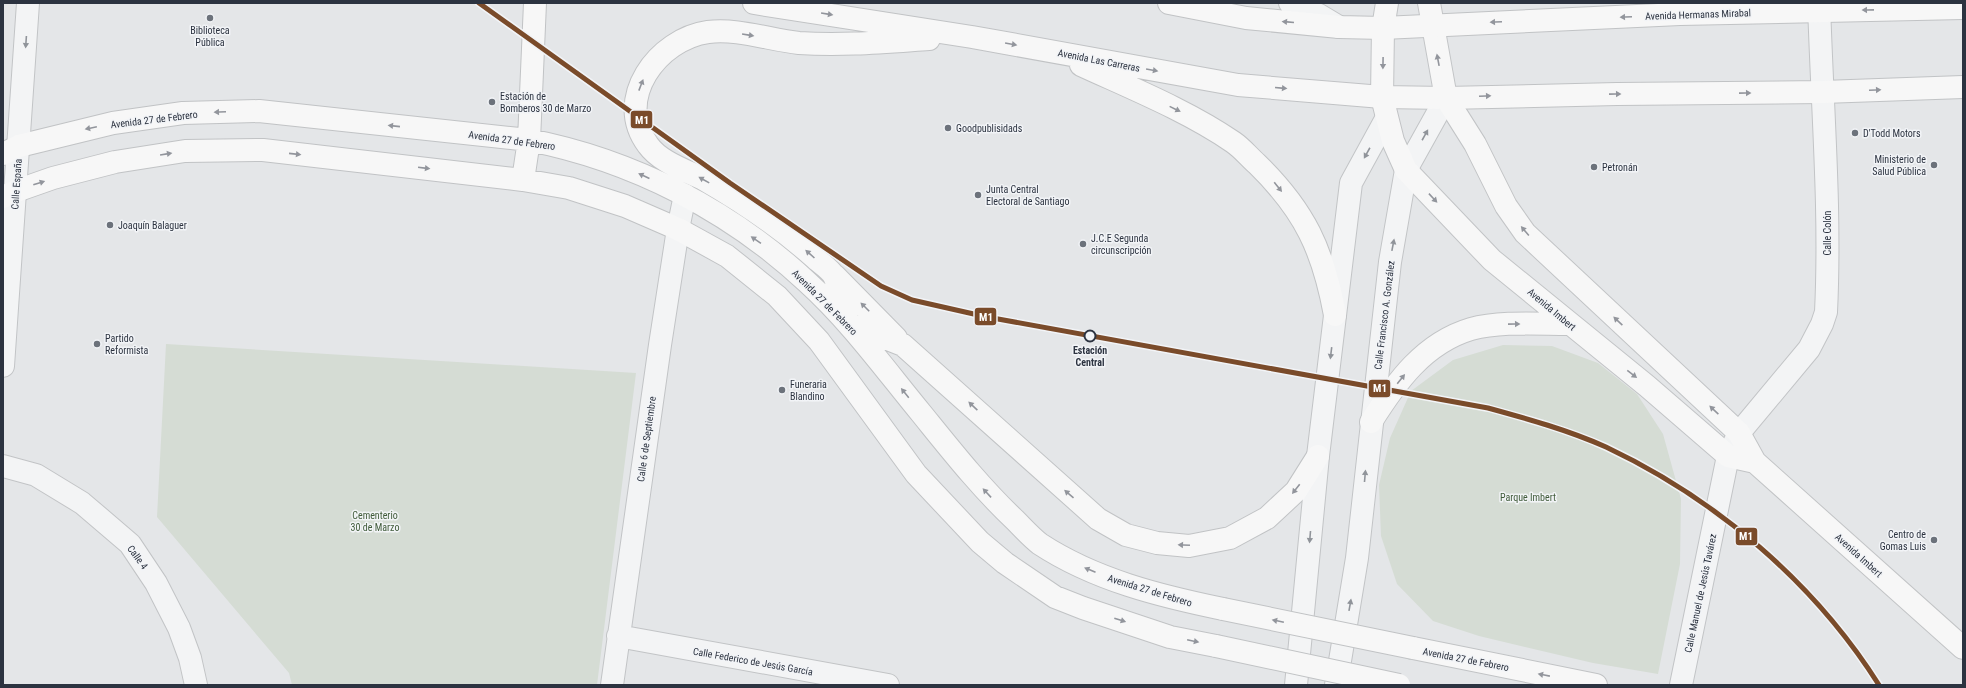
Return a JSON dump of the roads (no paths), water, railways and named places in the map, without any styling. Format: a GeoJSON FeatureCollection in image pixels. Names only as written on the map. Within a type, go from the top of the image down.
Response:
{"type":"FeatureCollection","features":[{"type":"Feature","properties":{"kind":"main road"},"geometry":{"type":"LineString","coordinates":[[1169,3],[1246,18],[1339,27],[1383,28],[1432,26]]}},
{"type":"Feature","properties":{"kind":"main road","name":"Avenida Imbert"},"geometry":{"type":"LineString","coordinates":[[1387,3],[1383,28],[1382,97],[1386,119],[1393,141],[1406,170],[1492,260],[1568,324],[1647,386],[1728,456],[1755,462]]}},
{"type":"Feature","properties":{"kind":"main road"},"geometry":{"type":"LineString","coordinates":[[1429,3],[1446,98],[1617,94],[1823,92],[1963,87]]}},
{"type":"Feature","properties":{"kind":"main road"},"geometry":{"type":"LineString","coordinates":[[765,4],[834,45]]}},
{"type":"Feature","properties":{"kind":"main road","name":"Avenida Las Carreras"},"geometry":{"type":"LineString","coordinates":[[765,4],[1051,50],[1238,85],[1382,97],[1446,98]]}},
{"type":"Feature","properties":{"kind":"main road"},"geometry":{"type":"LineString","coordinates":[[523,180],[529,140],[534,7]]}},
{"type":"Feature","properties":{"kind":"main road","name":"Avenida Hermanas Mirabal"},"geometry":{"type":"LineString","coordinates":[[1432,26],[1680,9],[1819,7],[1963,8]]}},
{"type":"Feature","properties":{"kind":"main road"},"geometry":{"type":"LineString","coordinates":[[972,37],[834,45],[797,42],[740,34],[708,32],[682,39],[661,54],[646,72],[639,92],[636,110],[638,129],[648,146],[666,160],[748,205],[796,241],[833,274],[903,345],[1098,519],[1126,535],[1157,543],[1189,546],[1230,538],[1266,518],[1296,491],[1318,456]]}},
{"type":"Feature","properties":{"kind":"main road"},"geometry":{"type":"LineString","coordinates":[[1051,50],[1197,120],[1234,142],[1268,175],[1302,216],[1318,249],[1329,280],[1335,315]]}},
{"type":"Feature","properties":{"kind":"main road","name":"Avenida Imbert"},"geometry":{"type":"LineString","coordinates":[[1446,98],[1475,144],[1506,206],[1525,233],[1739,433],[1755,462],[1963,648]]}},
{"type":"Feature","properties":{"kind":"main road","name":"Avenida 27 de Febrero"},"geometry":{"type":"LineString","coordinates":[[11,150],[113,124],[183,113],[259,111],[529,140],[560,146],[625,167],[685,195],[764,245],[807,281],[848,322],[986,493],[1038,542],[1071,562],[1122,583],[1180,600],[1596,685]]}},
{"type":"Feature","properties":{"kind":"main road"},"geometry":{"type":"LineString","coordinates":[[10,194],[115,162],[185,150],[263,150],[523,180],[568,188],[625,206],[678,229],[727,256],[777,296],[819,341],[916,474],[980,542],[1004,563],[1055,597],[1083,608],[1170,636],[1399,685]]}},
{"type":"Feature","properties":{"kind":"main road"},"geometry":{"type":"LineString","coordinates":[[833,274],[848,322],[903,345]]}},
{"type":"Feature","properties":{"kind":"main road"},"geometry":{"type":"LineString","coordinates":[[819,341],[848,322]]}},
{"type":"Feature","properties":{"kind":"main road"},"geometry":{"type":"LineString","coordinates":[[1371,422],[1390,392],[1414,363],[1441,341],[1472,329],[1506,324],[1568,324]]}},
{"type":"Feature","properties":{"kind":"street","name":"Calle España"},"geometry":{"type":"LineString","coordinates":[[3,366],[11,150],[28,3]]}},
{"type":"Feature","properties":{"kind":"street"},"geometry":{"type":"LineString","coordinates":[[1290,3],[1320,15],[1339,27]]}},
{"type":"Feature","properties":{"kind":"street","name":"Calle Colón"},"geometry":{"type":"LineString","coordinates":[[1739,433],[1809,348],[1822,324],[1826,312],[1827,218],[1819,7]]}},
{"type":"Feature","properties":{"kind":"street","name":"Calle Francisco A. González"},"geometry":{"type":"LineString","coordinates":[[1336,685],[1358,558],[1371,422],[1390,262],[1406,170],[1446,98]]}},
{"type":"Feature","properties":{"kind":"street"},"geometry":{"type":"LineString","coordinates":[[1296,685],[1318,456],[1351,183],[1386,119]]}},
{"type":"Feature","properties":{"kind":"street","name":"Calle 6 de Septiembre"},"geometry":{"type":"LineString","coordinates":[[612,685],[678,229],[685,195]]}},
{"type":"Feature","properties":{"kind":"street","name":"Calle Manuel de Jesús Tavárez"},"geometry":{"type":"LineString","coordinates":[[1681,685],[1728,456],[1739,433]]}},
{"type":"Feature","properties":{"kind":"street","name":"Calle 4"},"geometry":{"type":"LineString","coordinates":[[3,466],[36,475],[56,487],[82,503],[130,544],[156,582],[179,628],[190,658],[196,685]]}},
{"type":"Feature","properties":{"kind":"street","name":"Calle Federico de Jesús García"},"geometry":{"type":"LineString","coordinates":[[618,636],[888,685]]}},
{"type":"Feature","properties":{"kind":"place","name":"Biblioteca Pública"},"geometry":{"type":"Point","coordinates":[210,18]}},
{"type":"Feature","properties":{"kind":"place","name":"Estación de Bomberos 30 de Marzo"},"geometry":{"type":"Point","coordinates":[492,102]}},
{"type":"Feature","properties":{"kind":"place","name":"Goodpublisidads"},"geometry":{"type":"Point","coordinates":[948,128]}},
{"type":"Feature","properties":{"kind":"place","name":"D'Todd Motors"},"geometry":{"type":"Point","coordinates":[1855,133]}},
{"type":"Feature","properties":{"kind":"place","name":"Ministerio de Salud Pública"},"geometry":{"type":"Point","coordinates":[1934,165]}},
{"type":"Feature","properties":{"kind":"place","name":"Petronán"},"geometry":{"type":"Point","coordinates":[1594,167]}},
{"type":"Feature","properties":{"kind":"place","name":"Junta Central Electoral de Santiago"},"geometry":{"type":"Point","coordinates":[978,195]}},
{"type":"Feature","properties":{"kind":"place","name":"Joaquín Balaguer"},"geometry":{"type":"Point","coordinates":[110,225]}},
{"type":"Feature","properties":{"kind":"place","name":"J.C.E Segunda circunscripción"},"geometry":{"type":"Point","coordinates":[1083,244]}},
{"type":"Feature","properties":{"kind":"place","name":"Estación Central"},"geometry":{"type":"Point","coordinates":[1090,336]}},
{"type":"Feature","properties":{"kind":"place","name":"Partido Reformista"},"geometry":{"type":"Point","coordinates":[97,344]}},
{"type":"Feature","properties":{"kind":"place","name":"Funeraria Blandino"},"geometry":{"type":"Point","coordinates":[782,390]}},
{"type":"Feature","properties":{"kind":"place","name":"Centro de Gomas Luis"},"geometry":{"type":"Point","coordinates":[1934,540]}},
{"type":"Feature","properties":{"kind":"park label","name":"Parque Imbert"},"geometry":{"type":"Point","coordinates":[1528,497]}},
{"type":"Feature","properties":{"kind":"park label","name":"Cementerio 30 de Marzo"},"geometry":{"type":"Point","coordinates":[375,520]}}]}
